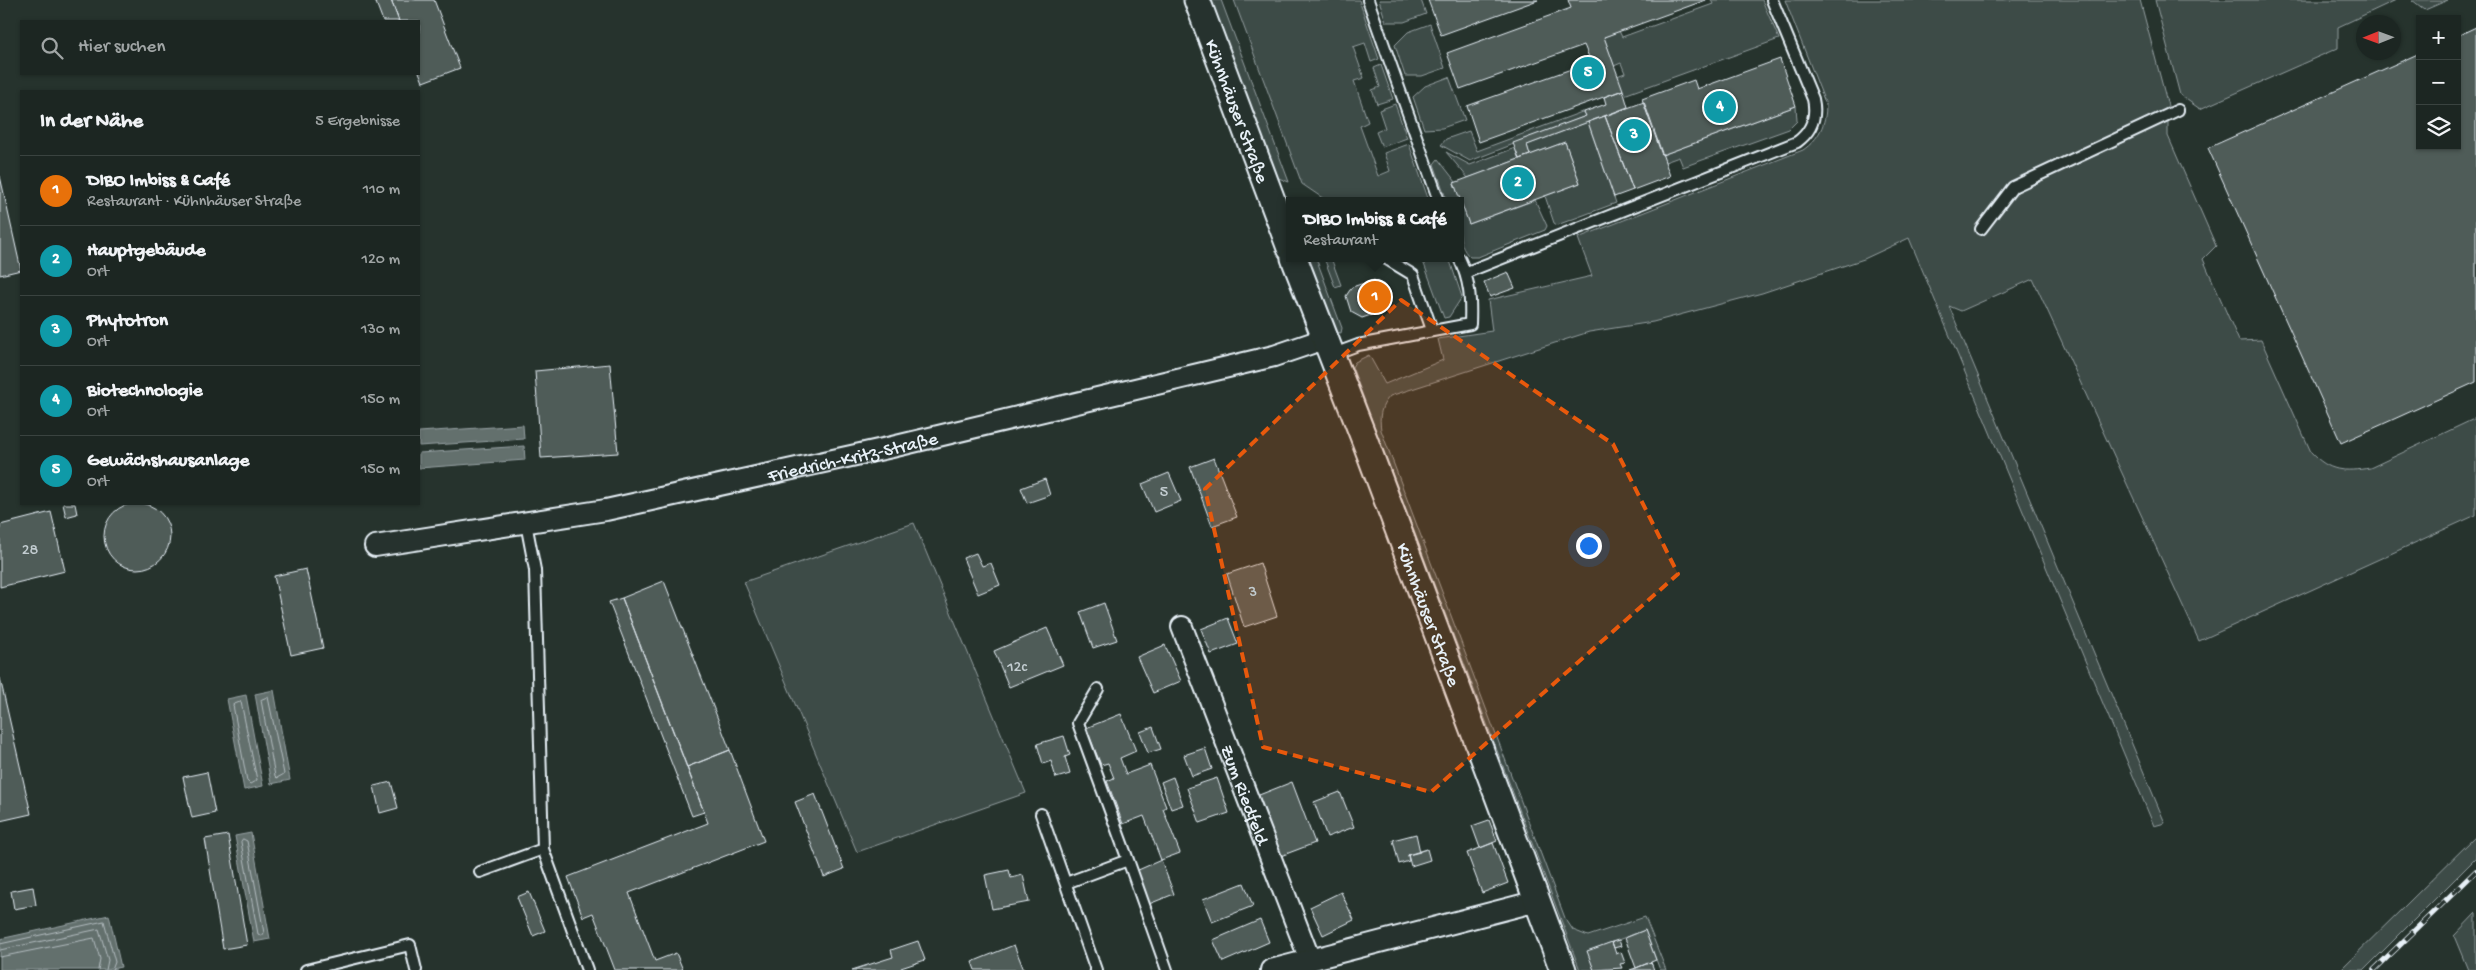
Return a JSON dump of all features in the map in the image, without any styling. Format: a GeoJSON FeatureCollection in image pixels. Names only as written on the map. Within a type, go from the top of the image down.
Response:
{"type":"FeatureCollection","features":[{"type":"Feature","properties":{"kind":"street","name":"Kühnhäuser Straße"},"geometry":{"type":"LineString","coordinates":[[1197,0],[1280,210],[1286,233]]}},
{"type":"Feature","properties":{"kind":"street","name":"Kühnhäuser Straße"},"geometry":{"type":"LineString","coordinates":[[1296,262],[1563,970]]}},
{"type":"Feature","properties":{"kind":"street","name":"Friedrich-Kritz-Straße"},"geometry":{"type":"LineString","coordinates":[[375,546],[606,510],[892,447],[1274,356],[1328,347]]}},
{"type":"Feature","properties":{"kind":"street","name":"Zum Riedfeld"},"geometry":{"type":"LineString","coordinates":[[1182,626],[1310,960]]}},
{"type":"Feature","properties":{"kind":"street"},"geometry":{"type":"LineString","coordinates":[[1271,970],[1537,901]]}},
{"type":"Feature","properties":{"kind":"lane"},"geometry":{"type":"LineString","coordinates":[[1368,0],[1438,197]]}},
{"type":"Feature","properties":{"kind":"lane"},"geometry":{"type":"LineString","coordinates":[[1466,272],[1788,146],[1806,136],[1815,114],[1814,100],[1772,0]]}},
{"type":"Feature","properties":{"kind":"lane"},"geometry":{"type":"LineString","coordinates":[[1981,229],[2013,187],[2178,110]]}},
{"type":"Feature","properties":{"kind":"lane"},"geometry":{"type":"LineString","coordinates":[[1392,262],[1413,275],[1432,330]]}},
{"type":"Feature","properties":{"kind":"lane"},"geometry":{"type":"LineString","coordinates":[[1328,347],[1358,345],[1470,324],[1471,290],[1461,262]]}},
{"type":"Feature","properties":{"kind":"lane"},"geometry":{"type":"LineString","coordinates":[[526,523],[535,570],[543,849],[587,970]]}},
{"type":"Feature","properties":{"kind":"lane"},"geometry":{"type":"LineString","coordinates":[[1098,689],[1078,722],[1167,970]]}},
{"type":"Feature","properties":{"kind":"lane"},"geometry":{"type":"LineString","coordinates":[[1042,814],[1096,970]]}},
{"type":"Feature","properties":{"kind":"lane"},"geometry":{"type":"LineString","coordinates":[[480,872],[543,849]]}},
{"type":"Feature","properties":{"kind":"lane"},"geometry":{"type":"LineString","coordinates":[[1066,883],[1128,860]]}},
{"type":"Feature","properties":{"kind":"lane"},"geometry":{"type":"LineString","coordinates":[[306,970],[410,945],[416,970]]}},
{"type":"Feature","properties":{"kind":"highlighted area"},"geometry":{"type":"Polygon","coordinates":[[[1401,300],[1613,444],[1678,574],[1431,792],[1263,747],[1205,489],[1401,300]]]}},
{"type":"Feature","properties":{"kind":"shaded area"},"geometry":{"type":"Polygon","coordinates":[[[1207,0],[1221,0],[1289,182],[1273,176],[1207,0]]]}},
{"type":"Feature","properties":{"kind":"shaded area"},"geometry":{"type":"Polygon","coordinates":[[[1234,0],[1359,0],[1379,59],[1371,62],[1365,43],[1353,47],[1364,78],[1354,81],[1368,122],[1360,126],[1378,176],[1390,171],[1384,153],[1409,144],[1428,197],[1321,197],[1302,184],[1234,0]]]}},
{"type":"Feature","properties":{"kind":"shaded area"},"geometry":{"type":"Polygon","coordinates":[[[1379,0],[1421,0],[1426,14],[1404,22],[1386,22],[1379,0]]]}},
{"type":"Feature","properties":{"kind":"shaded area"},"geometry":{"type":"Polygon","coordinates":[[[1711,0],[1762,0],[1779,39],[1624,95],[1617,76],[1625,73],[1621,63],[1614,66],[1604,37],[1619,31],[1622,37],[1713,4],[1711,0]]]}},
{"type":"Feature","properties":{"kind":"shaded area"},"geometry":{"type":"Polygon","coordinates":[[[1785,0],[2140,0],[2168,106],[2168,136],[2216,246],[2203,259],[2239,341],[2261,340],[2311,452],[2324,464],[2338,469],[2370,468],[2476,418],[2476,515],[2199,641],[2033,279],[1961,311],[1949,306],[2165,823],[2154,826],[1909,238],[1864,259],[1762,293],[1653,322],[1589,332],[1390,396],[1381,412],[1381,430],[1565,918],[1573,930],[1588,936],[1645,917],[1666,970],[1660,970],[1645,930],[1588,951],[1594,970],[1580,970],[1352,367],[1355,362],[1369,355],[1385,384],[1443,360],[1438,339],[1492,331],[1488,300],[1592,276],[1578,238],[1809,146],[1823,125],[1826,105],[1785,0]]]}},
{"type":"Feature","properties":{"kind":"shaded area"},"geometry":{"type":"Polygon","coordinates":[[[2155,0],[2396,0],[2364,15],[2356,15],[2356,19],[2338,27],[2338,48],[2200,109],[2180,95],[2155,0]]]}},
{"type":"Feature","properties":{"kind":"shaded area"},"geometry":{"type":"Polygon","coordinates":[[[2412,0],[2448,0],[2425,10],[2412,0]]]}},
{"type":"Feature","properties":{"kind":"shaded area"},"geometry":{"type":"Polygon","coordinates":[[[1430,24],[1445,68],[1422,76],[1405,76],[1395,45],[1408,32],[1430,24]]]}},
{"type":"Feature","properties":{"kind":"shaded area"},"geometry":{"type":"Polygon","coordinates":[[[1381,65],[1393,99],[1377,104],[1372,90],[1380,87],[1374,68],[1381,65]]]}},
{"type":"Feature","properties":{"kind":"shaded area"},"geometry":{"type":"Polygon","coordinates":[[[1449,77],[1465,120],[1442,128],[1424,129],[1413,97],[1425,86],[1449,77]]]}},
{"type":"Feature","properties":{"kind":"shaded area"},"geometry":{"type":"Polygon","coordinates":[[[1395,104],[1407,138],[1382,147],[1376,132],[1385,128],[1379,110],[1395,104]]]}},
{"type":"Feature","properties":{"kind":"shaded area"},"geometry":{"type":"Polygon","coordinates":[[[1796,106],[1797,121],[1789,129],[1683,167],[1679,157],[1665,162],[1662,155],[1796,106]]]}},
{"type":"Feature","properties":{"kind":"shaded area"},"geometry":{"type":"Polygon","coordinates":[[[1582,112],[1586,116],[1470,161],[1441,145],[1446,139],[1469,131],[1477,151],[1582,112]]]}},
{"type":"Feature","properties":{"kind":"shaded area"},"geometry":{"type":"Polygon","coordinates":[[[1588,122],[1616,203],[1557,225],[1554,223],[1545,196],[1580,183],[1565,142],[1530,155],[1527,145],[1588,122]]]}},
{"type":"Feature","properties":{"kind":"shaded area"},"geometry":{"type":"Polygon","coordinates":[[[1515,148],[1519,159],[1468,178],[1446,152],[1470,165],[1515,148]]]}},
{"type":"Feature","properties":{"kind":"shaded area"},"geometry":{"type":"Polygon","coordinates":[[[1438,159],[1456,182],[1454,183],[1459,197],[1446,197],[1434,164],[1438,159]]]}},
{"type":"Feature","properties":{"kind":"shaded area"},"geometry":{"type":"Polygon","coordinates":[[[1535,200],[1547,226],[1545,230],[1478,257],[1470,257],[1465,252],[1464,210],[1469,224],[1535,200]]]}},
{"type":"Feature","properties":{"kind":"shaded area"},"geometry":{"type":"Polygon","coordinates":[[[1308,262],[1317,262],[1342,328],[1341,333],[1335,332],[1308,262]]]}},
{"type":"Feature","properties":{"kind":"shaded area"},"geometry":{"type":"Polygon","coordinates":[[[1326,262],[1332,262],[1341,285],[1335,287],[1326,262]]]}},
{"type":"Feature","properties":{"kind":"shaded area"},"geometry":{"type":"Polygon","coordinates":[[[1421,262],[1450,262],[1462,297],[1449,317],[1444,318],[1424,264],[1421,262]]]}},
{"type":"Feature","properties":{"kind":"shaded area"},"geometry":{"type":"Polygon","coordinates":[[[914,523],[1026,793],[857,852],[744,582],[914,523]]]}},
{"type":"Feature","properties":{"kind":"shaded area"},"geometry":{"type":"Polygon","coordinates":[[[2476,836],[2476,858],[2364,970],[2340,970],[2476,836]]]}},
{"type":"Feature","properties":{"kind":"shaded area"},"geometry":{"type":"Polygon","coordinates":[[[2476,913],[2476,970],[2468,970],[2454,936],[2476,913]]]}},
{"type":"Feature","properties":{"kind":"water"},"geometry":{"type":"Polygon","coordinates":[[[523,425],[524,439],[420,446],[420,432],[523,425]]]}},
{"type":"Feature","properties":{"kind":"water"},"geometry":{"type":"Polygon","coordinates":[[[524,446],[525,460],[420,468],[420,453],[524,446]]]}},
{"type":"Feature","properties":{"kind":"water"},"geometry":{"type":"Polygon","coordinates":[[[274,690],[290,780],[271,784],[255,694],[274,690]]]}},
{"type":"Feature","properties":{"kind":"water"},"geometry":{"type":"Polygon","coordinates":[[[246,695],[263,786],[244,790],[227,699],[246,695]]]}},
{"type":"Feature","properties":{"kind":"water"},"geometry":{"type":"Polygon","coordinates":[[[251,833],[270,939],[254,942],[235,836],[251,833]]]}},
{"type":"Feature","properties":{"kind":"water"},"geometry":{"type":"Polygon","coordinates":[[[109,915],[121,967],[107,970],[0,970],[0,939],[109,915]]]}},
{"type":"Feature","properties":{"kind":"building"},"geometry":{"type":"Polygon","coordinates":[[[375,0],[391,0],[399,20],[383,20],[375,0]]]}},
{"type":"Feature","properties":{"kind":"building"},"geometry":{"type":"Polygon","coordinates":[[[391,0],[434,0],[460,68],[423,82],[420,74],[420,20],[399,20],[391,0]]]}},
{"type":"Feature","properties":{"kind":"building"},"geometry":{"type":"Polygon","coordinates":[[[1428,0],[1538,0],[1441,35],[1428,0]]]}},
{"type":"Feature","properties":{"kind":"building"},"geometry":{"type":"Polygon","coordinates":[[[1568,0],[1706,0],[1604,37],[1623,90],[1479,142],[1467,106],[1591,62],[1584,45],[1460,89],[1447,53],[1571,8],[1568,0]]]}},
{"type":"Feature","properties":{"kind":"building"},"geometry":{"type":"Polygon","coordinates":[[[2476,27],[2476,382],[2341,443],[2208,148],[2416,55],[2416,150],[2461,150],[2461,34],[2476,27]]]}},
{"type":"Feature","properties":{"kind":"building"},"geometry":{"type":"Polygon","coordinates":[[[1780,59],[1796,106],[1662,155],[1642,99],[1694,80],[1697,89],[1780,59]]]}},
{"type":"Feature","properties":{"kind":"building"},"geometry":{"type":"Polygon","coordinates":[[[1623,90],[1628,107],[1527,145],[1530,155],[1519,159],[1513,143],[1586,116],[1584,112],[1606,104],[1604,97],[1623,90]]]}},
{"type":"Feature","properties":{"kind":"building"},"geometry":{"type":"Polygon","coordinates":[[[1644,102],[1670,176],[1633,190],[1605,116],[1644,102]]]}},
{"type":"Feature","properties":{"kind":"building"},"geometry":{"type":"Polygon","coordinates":[[[1605,116],[1633,190],[1614,197],[1588,122],[1605,116]]]}},
{"type":"Feature","properties":{"kind":"building"},"geometry":{"type":"Polygon","coordinates":[[[1565,142],[1580,183],[1469,224],[1464,210],[1464,197],[1459,197],[1454,183],[1565,142]]]}},
{"type":"Feature","properties":{"kind":"building"},"geometry":{"type":"Polygon","coordinates":[[[0,176],[20,270],[0,275],[0,176]]]}},
{"type":"Feature","properties":{"kind":"building"},"geometry":{"type":"Polygon","coordinates":[[[1508,272],[1515,288],[1490,297],[1484,282],[1508,272]]]}},
{"type":"Feature","properties":{"kind":"building"},"geometry":{"type":"Polygon","coordinates":[[[1374,280],[1384,285],[1389,299],[1383,311],[1362,318],[1351,312],[1346,296],[1352,287],[1374,280]]]}},
{"type":"Feature","properties":{"kind":"building"},"geometry":{"type":"Polygon","coordinates":[[[610,364],[618,453],[541,458],[535,371],[610,364]]]}},
{"type":"Feature","properties":{"kind":"building"},"geometry":{"type":"Polygon","coordinates":[[[1214,458],[1237,517],[1212,526],[1190,467],[1214,458]]]}},
{"type":"Feature","properties":{"kind":"building"},"geometry":{"type":"Polygon","coordinates":[[[1169,473],[1181,501],[1154,512],[1142,484],[1169,473]]]}},
{"type":"Feature","properties":{"kind":"building"},"geometry":{"type":"Polygon","coordinates":[[[1045,479],[1050,495],[1027,503],[1021,488],[1045,479]]]}},
{"type":"Feature","properties":{"kind":"building"},"geometry":{"type":"Polygon","coordinates":[[[63,505],[75,505],[77,514],[66,517],[63,505]]]}},
{"type":"Feature","properties":{"kind":"building"},"geometry":{"type":"Polygon","coordinates":[[[128,505],[146,505],[155,509],[164,518],[170,536],[167,549],[160,559],[150,566],[137,569],[124,566],[114,559],[107,549],[104,536],[110,518],[119,509],[128,505]]]}},
{"type":"Feature","properties":{"kind":"building"},"geometry":{"type":"Polygon","coordinates":[[[51,512],[65,571],[0,587],[0,525],[51,512]]]}},
{"type":"Feature","properties":{"kind":"building"},"geometry":{"type":"Polygon","coordinates":[[[976,553],[982,566],[991,563],[1000,585],[978,594],[963,558],[976,553]]]}},
{"type":"Feature","properties":{"kind":"building"},"geometry":{"type":"Polygon","coordinates":[[[1260,563],[1277,616],[1244,627],[1227,574],[1260,563]]]}},
{"type":"Feature","properties":{"kind":"building"},"geometry":{"type":"Polygon","coordinates":[[[306,569],[323,648],[291,655],[274,576],[306,569]]]}},
{"type":"Feature","properties":{"kind":"building"},"geometry":{"type":"Polygon","coordinates":[[[664,581],[730,750],[687,767],[622,598],[664,581]]]}},
{"type":"Feature","properties":{"kind":"building"},"geometry":{"type":"Polygon","coordinates":[[[622,598],[704,812],[692,816],[609,602],[622,598]]]}},
{"type":"Feature","properties":{"kind":"building"},"geometry":{"type":"Polygon","coordinates":[[[1104,603],[1117,640],[1093,648],[1080,612],[1104,603]]]}},
{"type":"Feature","properties":{"kind":"building"},"geometry":{"type":"Polygon","coordinates":[[[1228,618],[1238,644],[1211,654],[1201,629],[1228,618]]]}},
{"type":"Feature","properties":{"kind":"building"},"geometry":{"type":"Polygon","coordinates":[[[1047,628],[1063,665],[1009,687],[994,651],[1047,628]]]}},
{"type":"Feature","properties":{"kind":"building"},"geometry":{"type":"Polygon","coordinates":[[[1165,645],[1181,681],[1153,693],[1137,657],[1165,645]]]}},
{"type":"Feature","properties":{"kind":"building"},"geometry":{"type":"Polygon","coordinates":[[[0,678],[31,814],[0,821],[0,678]]]}},
{"type":"Feature","properties":{"kind":"building"},"geometry":{"type":"Polygon","coordinates":[[[1121,714],[1136,751],[1120,758],[1126,774],[1150,765],[1166,807],[1163,809],[1180,853],[1161,860],[1144,816],[1123,824],[1107,781],[1114,778],[1108,763],[1101,765],[1086,728],[1121,714]]]}},
{"type":"Feature","properties":{"kind":"building"},"geometry":{"type":"Polygon","coordinates":[[[1153,727],[1161,749],[1148,753],[1140,732],[1153,727]]]}},
{"type":"Feature","properties":{"kind":"building"},"geometry":{"type":"Polygon","coordinates":[[[1064,736],[1070,755],[1065,757],[1070,774],[1056,778],[1051,761],[1043,764],[1037,744],[1064,736]]]}},
{"type":"Feature","properties":{"kind":"building"},"geometry":{"type":"Polygon","coordinates":[[[1205,748],[1212,769],[1192,776],[1184,755],[1205,748]]]}},
{"type":"Feature","properties":{"kind":"building"},"geometry":{"type":"Polygon","coordinates":[[[730,750],[764,841],[629,893],[655,961],[676,953],[683,970],[615,970],[593,913],[583,917],[568,877],[708,823],[687,767],[730,750]]]}},
{"type":"Feature","properties":{"kind":"building"},"geometry":{"type":"Polygon","coordinates":[[[207,772],[215,813],[192,818],[183,777],[207,772]]]}},
{"type":"Feature","properties":{"kind":"building"},"geometry":{"type":"Polygon","coordinates":[[[1173,777],[1183,805],[1171,809],[1161,782],[1173,777]]]}},
{"type":"Feature","properties":{"kind":"building"},"geometry":{"type":"Polygon","coordinates":[[[1217,778],[1229,813],[1200,823],[1187,788],[1217,778]]]}},
{"type":"Feature","properties":{"kind":"building"},"geometry":{"type":"Polygon","coordinates":[[[391,782],[398,808],[380,813],[374,786],[391,782]]]}},
{"type":"Feature","properties":{"kind":"building"},"geometry":{"type":"Polygon","coordinates":[[[1292,782],[1315,843],[1278,857],[1254,797],[1292,782]]]}},
{"type":"Feature","properties":{"kind":"building"},"geometry":{"type":"Polygon","coordinates":[[[1340,792],[1354,827],[1327,837],[1314,802],[1340,792]]]}},
{"type":"Feature","properties":{"kind":"building"},"geometry":{"type":"Polygon","coordinates":[[[815,794],[844,869],[824,877],[795,802],[815,794]]]}},
{"type":"Feature","properties":{"kind":"building"},"geometry":{"type":"Polygon","coordinates":[[[1489,820],[1497,841],[1480,848],[1472,826],[1489,820]]]}},
{"type":"Feature","properties":{"kind":"building"},"geometry":{"type":"Polygon","coordinates":[[[1416,834],[1420,852],[1408,855],[1409,861],[1399,864],[1393,840],[1416,834]]]}},
{"type":"Feature","properties":{"kind":"building"},"geometry":{"type":"Polygon","coordinates":[[[228,835],[247,945],[223,949],[205,839],[228,835]]]}},
{"type":"Feature","properties":{"kind":"building"},"geometry":{"type":"Polygon","coordinates":[[[1493,843],[1508,883],[1482,893],[1467,853],[1493,843]]]}},
{"type":"Feature","properties":{"kind":"building"},"geometry":{"type":"Polygon","coordinates":[[[1427,849],[1430,860],[1411,866],[1408,855],[1427,849]]]}},
{"type":"Feature","properties":{"kind":"building"},"geometry":{"type":"Polygon","coordinates":[[[1161,860],[1174,894],[1149,904],[1136,871],[1161,860]]]}},
{"type":"Feature","properties":{"kind":"building"},"geometry":{"type":"Polygon","coordinates":[[[1009,870],[1011,878],[1023,875],[1029,902],[992,909],[985,875],[1009,870]]]}},
{"type":"Feature","properties":{"kind":"building"},"geometry":{"type":"Polygon","coordinates":[[[1244,883],[1253,906],[1212,922],[1203,899],[1244,883]]]}},
{"type":"Feature","properties":{"kind":"building"},"geometry":{"type":"Polygon","coordinates":[[[33,887],[36,905],[14,909],[11,891],[33,887]]]}},
{"type":"Feature","properties":{"kind":"building"},"geometry":{"type":"Polygon","coordinates":[[[529,892],[545,931],[533,936],[517,897],[529,892]]]}},
{"type":"Feature","properties":{"kind":"building"},"geometry":{"type":"Polygon","coordinates":[[[1341,892],[1354,920],[1323,935],[1310,907],[1341,892]]]}},
{"type":"Feature","properties":{"kind":"building"},"geometry":{"type":"Polygon","coordinates":[[[1260,920],[1269,942],[1223,962],[1213,940],[1260,920]]]}},
{"type":"Feature","properties":{"kind":"building"},"geometry":{"type":"Polygon","coordinates":[[[1645,930],[1656,960],[1636,968],[1625,938],[1645,930]]]}},
{"type":"Feature","properties":{"kind":"building"},"geometry":{"type":"Polygon","coordinates":[[[1619,940],[1621,946],[1614,948],[1612,942],[1619,940]]]}},
{"type":"Feature","properties":{"kind":"building"},"geometry":{"type":"Polygon","coordinates":[[[918,941],[925,960],[901,968],[902,970],[852,970],[893,957],[891,950],[918,941]]]}},
{"type":"Feature","properties":{"kind":"building"},"geometry":{"type":"Polygon","coordinates":[[[1612,942],[1616,954],[1621,952],[1625,963],[1620,964],[1622,968],[1594,970],[1587,951],[1612,942]]]}},
{"type":"Feature","properties":{"kind":"building"},"geometry":{"type":"Polygon","coordinates":[[[1014,945],[1024,970],[975,970],[972,962],[1014,945]]]}},
{"type":"Feature","properties":{"kind":"building"},"geometry":{"type":"Polygon","coordinates":[[[1651,962],[1654,970],[1630,970],[1636,968],[1651,962]]]}},
{"type":"Feature","properties":{"kind":"railway"},"geometry":{"type":"LineString","coordinates":[[2374,970],[2476,871]]}},
{"type":"Feature","properties":{"kind":"place","name":"Gewächshausanlage"},"geometry":{"type":"Point","coordinates":[1588,73]}},
{"type":"Feature","properties":{"kind":"place","name":"Biotechnologie"},"geometry":{"type":"Point","coordinates":[1720,107]}},
{"type":"Feature","properties":{"kind":"place","name":"Phytotron"},"geometry":{"type":"Point","coordinates":[1634,135]}},
{"type":"Feature","properties":{"kind":"place","name":"Hauptgebäude"},"geometry":{"type":"Point","coordinates":[1518,183]}},
{"type":"Feature","properties":{"kind":"place","name":"DIBO Imbiss & Café"},"geometry":{"type":"Point","coordinates":[1375,297]}}]}
